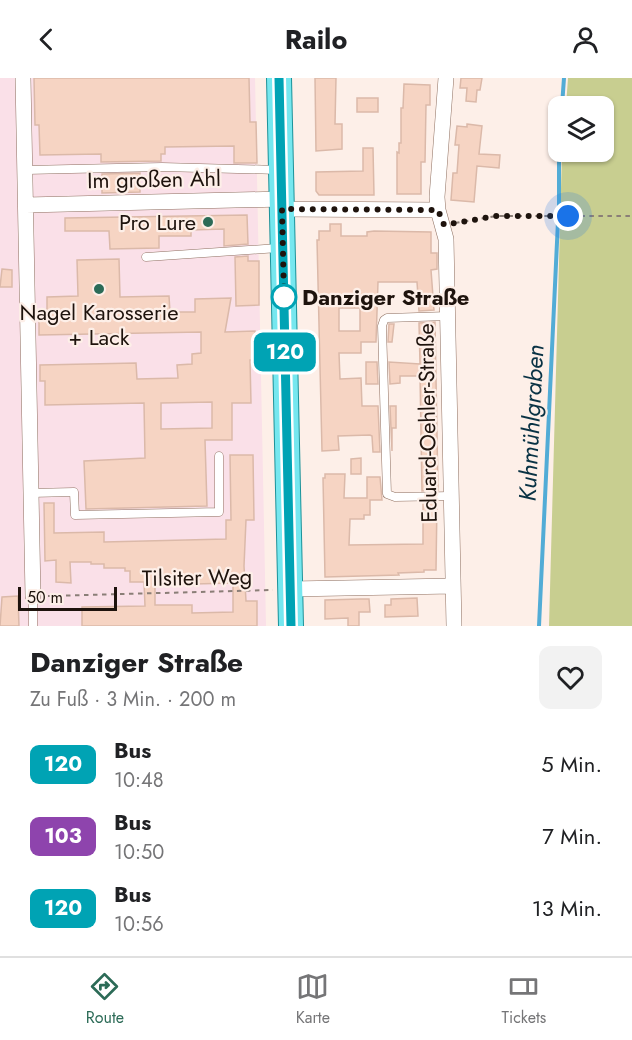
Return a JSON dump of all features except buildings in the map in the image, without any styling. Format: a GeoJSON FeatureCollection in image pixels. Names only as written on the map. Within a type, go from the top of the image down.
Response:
{"type":"FeatureCollection","features":[{"type":"Feature","properties":{"kind":"main road"},"geometry":{"type":"LineString","coordinates":[[279,78],[291,626]]}},
{"type":"Feature","properties":{"kind":"street"},"geometry":{"type":"LineString","coordinates":[[23,78],[33,596]]}},
{"type":"Feature","properties":{"kind":"street","name":"Eduard-Oehler-Straße"},"geometry":{"type":"LineString","coordinates":[[446,78],[436,197],[446,239],[454,626]]}},
{"type":"Feature","properties":{"kind":"street"},"geometry":{"type":"LineString","coordinates":[[282,204],[438,210]]}},
{"type":"Feature","properties":{"kind":"street","name":"Im großen Ahl"},"geometry":{"type":"LineString","coordinates":[[26,205],[282,204]]}},
{"type":"Feature","properties":{"kind":"street"},"geometry":{"type":"LineString","coordinates":[[291,589],[453,586]]}},
{"type":"Feature","properties":{"kind":"lane"},"geometry":{"type":"LineString","coordinates":[[26,170],[162,167],[282,170]]}},
{"type":"Feature","properties":{"kind":"lane"},"geometry":{"type":"LineString","coordinates":[[146,257],[283,248]]}},
{"type":"Feature","properties":{"kind":"lane"},"geometry":{"type":"LineString","coordinates":[[448,316],[387,318],[382,326],[387,494],[395,497],[451,496]]}},
{"type":"Feature","properties":{"kind":"lane"},"geometry":{"type":"LineString","coordinates":[[31,493],[74,492],[75,515],[219,512],[219,456]]}},
{"type":"Feature","properties":{"kind":"lane"},"geometry":{"type":"LineString","coordinates":[[33,596],[33,626]]}},
{"type":"Feature","properties":{"kind":"path"},"geometry":{"type":"LineString","coordinates":[[444,225],[496,216],[632,216]]}},
{"type":"Feature","properties":{"kind":"path","name":"Tilsiter Weg"},"geometry":{"type":"LineString","coordinates":[[33,596],[291,589]]}},
{"type":"Feature","properties":{"kind":"shaded area"},"geometry":{"type":"Polygon","coordinates":[[[0,78],[255,78],[266,626],[0,626],[0,78]]]}},
{"type":"Feature","properties":{"kind":"green space"},"geometry":{"type":"Polygon","coordinates":[[[568,78],[632,78],[632,626],[549,626],[562,162],[614,162],[614,96],[567,96],[568,78]]]}},
{"type":"Feature","properties":{"kind":"waterway","name":"Kuhmühlgraben"},"geometry":{"type":"LineString","coordinates":[[563,96],[564,78]]}},
{"type":"Feature","properties":{"kind":"waterway","name":"Kuhmühlgraben"},"geometry":{"type":"LineString","coordinates":[[559,162],[559,207]]}},
{"type":"Feature","properties":{"kind":"waterway","name":"Kuhmühlgraben"},"geometry":{"type":"LineString","coordinates":[[539,626],[558,221]]}},
{"type":"Feature","properties":{"kind":"bus line","name":"120"},"geometry":{"type":"LineString","coordinates":[[279,78],[291,626]]}},
{"type":"Feature","properties":{"kind":"place","name":"Pro Lure"},"geometry":{"type":"Point","coordinates":[208,222]}},
{"type":"Feature","properties":{"kind":"place","name":"Nagel Karosserie + Lack"},"geometry":{"type":"Point","coordinates":[99,289]}},
{"type":"Feature","properties":{"kind":"place","name":"Danziger Straße"},"geometry":{"type":"Point","coordinates":[284,297]}},
{"type":"Feature","properties":{"kind":"route"},"geometry":{"type":"LineString","coordinates":[[284,297],[282,209],[438,210],[444,225],[496,216],[568,216]]}}]}
